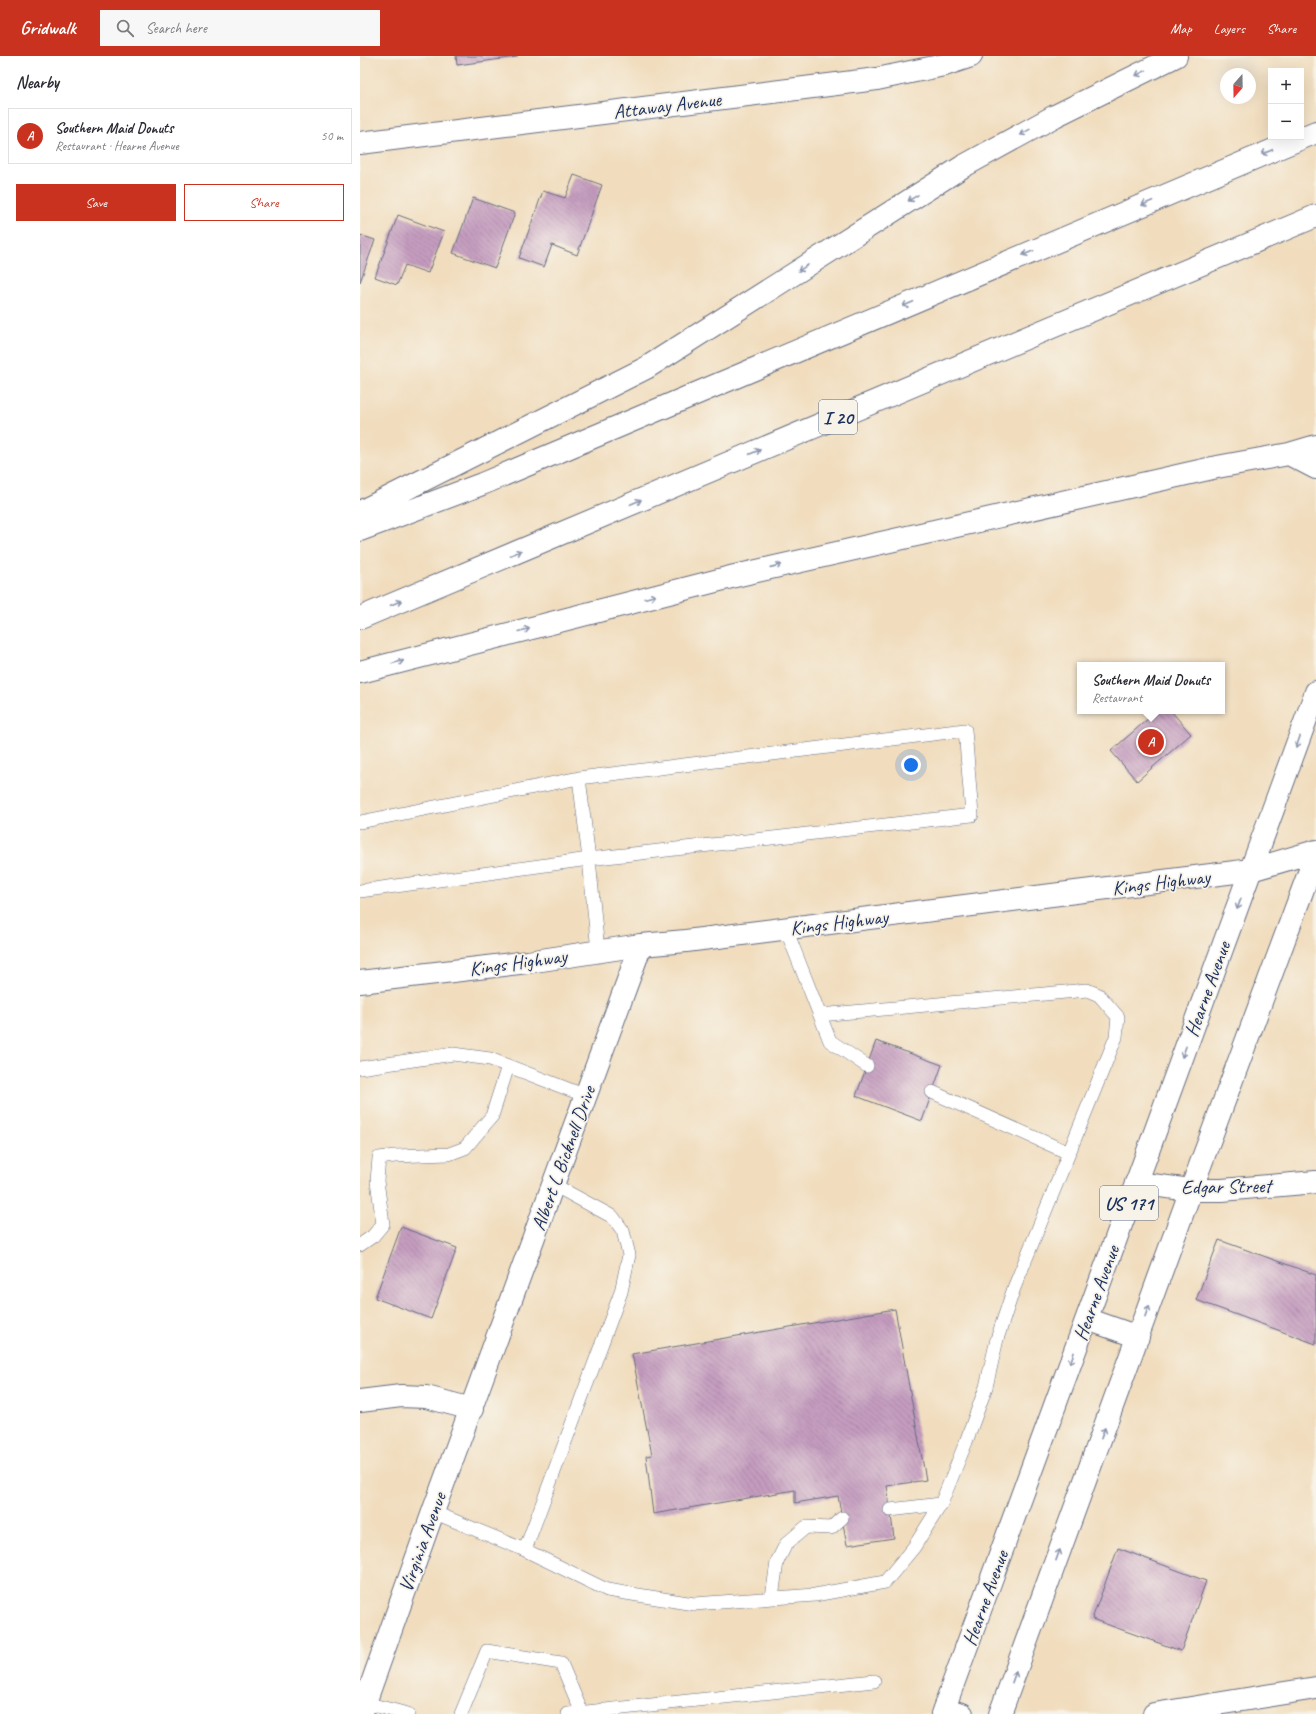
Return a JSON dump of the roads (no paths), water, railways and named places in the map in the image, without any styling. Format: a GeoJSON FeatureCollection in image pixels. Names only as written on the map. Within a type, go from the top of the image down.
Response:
{"type":"FeatureCollection","features":[{"type":"Feature","properties":{"kind":"main road","name":"Attaway Avenue"},"geometry":{"type":"LineString","coordinates":[[360,143],[877,79],[944,65],[971,56]]}},
{"type":"Feature","properties":{"kind":"main road"},"geometry":{"type":"LineString","coordinates":[[360,512],[646,368],[962,167],[1055,116],[1176,56]]}},
{"type":"Feature","properties":{"kind":"main road"},"geometry":{"type":"LineString","coordinates":[[360,530],[482,484],[1316,132]]}},
{"type":"Feature","properties":{"kind":"main road","name":"I 20"},"geometry":{"type":"LineString","coordinates":[[360,618],[1316,216]]}},
{"type":"Feature","properties":{"kind":"main road"},"geometry":{"type":"LineString","coordinates":[[360,672],[735,576],[1217,467],[1289,454],[1316,446]]}},
{"type":"Feature","properties":{"kind":"main road"},"geometry":{"type":"LineString","coordinates":[[1289,454],[1316,468]]}},
{"type":"Feature","properties":{"kind":"main road","name":"Hearne Avenue"},"geometry":{"type":"LineString","coordinates":[[949,1712],[1087,1319],[1316,692]]}},
{"type":"Feature","properties":{"kind":"main road","name":"Kings Highway"},"geometry":{"type":"LineString","coordinates":[[360,982],[641,945],[786,929],[1251,870],[1316,852]]}},
{"type":"Feature","properties":{"kind":"main road","name":"US 171"},"geometry":{"type":"LineString","coordinates":[[1000,1714],[1316,852]]}},
{"type":"Feature","properties":{"kind":"main road","name":"Albert L Bicknell Drive"},"geometry":{"type":"LineString","coordinates":[[485,1372],[641,945]]}},
{"type":"Feature","properties":{"kind":"main road","name":"Edgar Street"},"geometry":{"type":"LineString","coordinates":[[1136,1183],[1191,1190],[1226,1190],[1316,1182]]}},
{"type":"Feature","properties":{"kind":"main road"},"geometry":{"type":"LineString","coordinates":[[1087,1319],[1138,1337]]}},
{"type":"Feature","properties":{"kind":"main road","name":"Virginia Avenue"},"geometry":{"type":"LineString","coordinates":[[363,1708],[485,1372]]}},
{"type":"Feature","properties":{"kind":"main road"},"geometry":{"type":"LineString","coordinates":[[360,1401],[401,1396],[426,1396],[472,1409]]}},
{"type":"Feature","properties":{"kind":"main road"},"geometry":{"type":"LineString","coordinates":[[1154,1714],[1316,1688]]}},
{"type":"Feature","properties":{"kind":"lane"},"geometry":{"type":"LineString","coordinates":[[360,822],[579,778],[965,730],[972,815],[589,859],[360,891]]}},
{"type":"Feature","properties":{"kind":"lane"},"geometry":{"type":"LineString","coordinates":[[579,778],[598,951]]}},
{"type":"Feature","properties":{"kind":"lane"},"geometry":{"type":"LineString","coordinates":[[786,929],[830,1041],[867,1066]]}},
{"type":"Feature","properties":{"kind":"lane"},"geometry":{"type":"LineString","coordinates":[[433,1512],[525,1550],[607,1590],[694,1604],[815,1595],[885,1582],[914,1547],[941,1504],[966,1442],[986,1387],[997,1339],[1014,1288],[1116,1037],[1118,1017],[1099,995],[1087,990],[820,1015]]}},
{"type":"Feature","properties":{"kind":"lane"},"geometry":{"type":"LineString","coordinates":[[360,1068],[453,1054],[490,1059],[586,1096]]}},
{"type":"Feature","properties":{"kind":"lane"},"geometry":{"type":"LineString","coordinates":[[360,1245],[373,1236],[383,1224],[378,1181],[379,1158],[449,1154],[465,1148],[492,1116],[508,1066]]}},
{"type":"Feature","properties":{"kind":"lane"},"geometry":{"type":"LineString","coordinates":[[932,1092],[1069,1153]]}},
{"type":"Feature","properties":{"kind":"lane"},"geometry":{"type":"LineString","coordinates":[[525,1550],[621,1292],[629,1255],[623,1230],[613,1217],[554,1184]]}},
{"type":"Feature","properties":{"kind":"lane"},"geometry":{"type":"LineString","coordinates":[[890,1510],[941,1504]]}},
{"type":"Feature","properties":{"kind":"lane"},"geometry":{"type":"LineString","coordinates":[[772,1598],[777,1562],[786,1544],[806,1527],[831,1528],[842,1518]]}},
{"type":"Feature","properties":{"kind":"lane"},"geometry":{"type":"LineString","coordinates":[[461,1714],[488,1651],[561,1663],[582,1712]]}},
{"type":"Feature","properties":{"kind":"lane"},"geometry":{"type":"LineString","coordinates":[[568,1714],[874,1681]]}},
{"type":"Feature","properties":{"kind":"lane"},"geometry":{"type":"LineString","coordinates":[[363,1708],[408,1714]]}},
{"type":"Feature","properties":{"kind":"place","name":"Southern Maid Donuts"},"geometry":{"type":"Point","coordinates":[1151,742]}}]}
